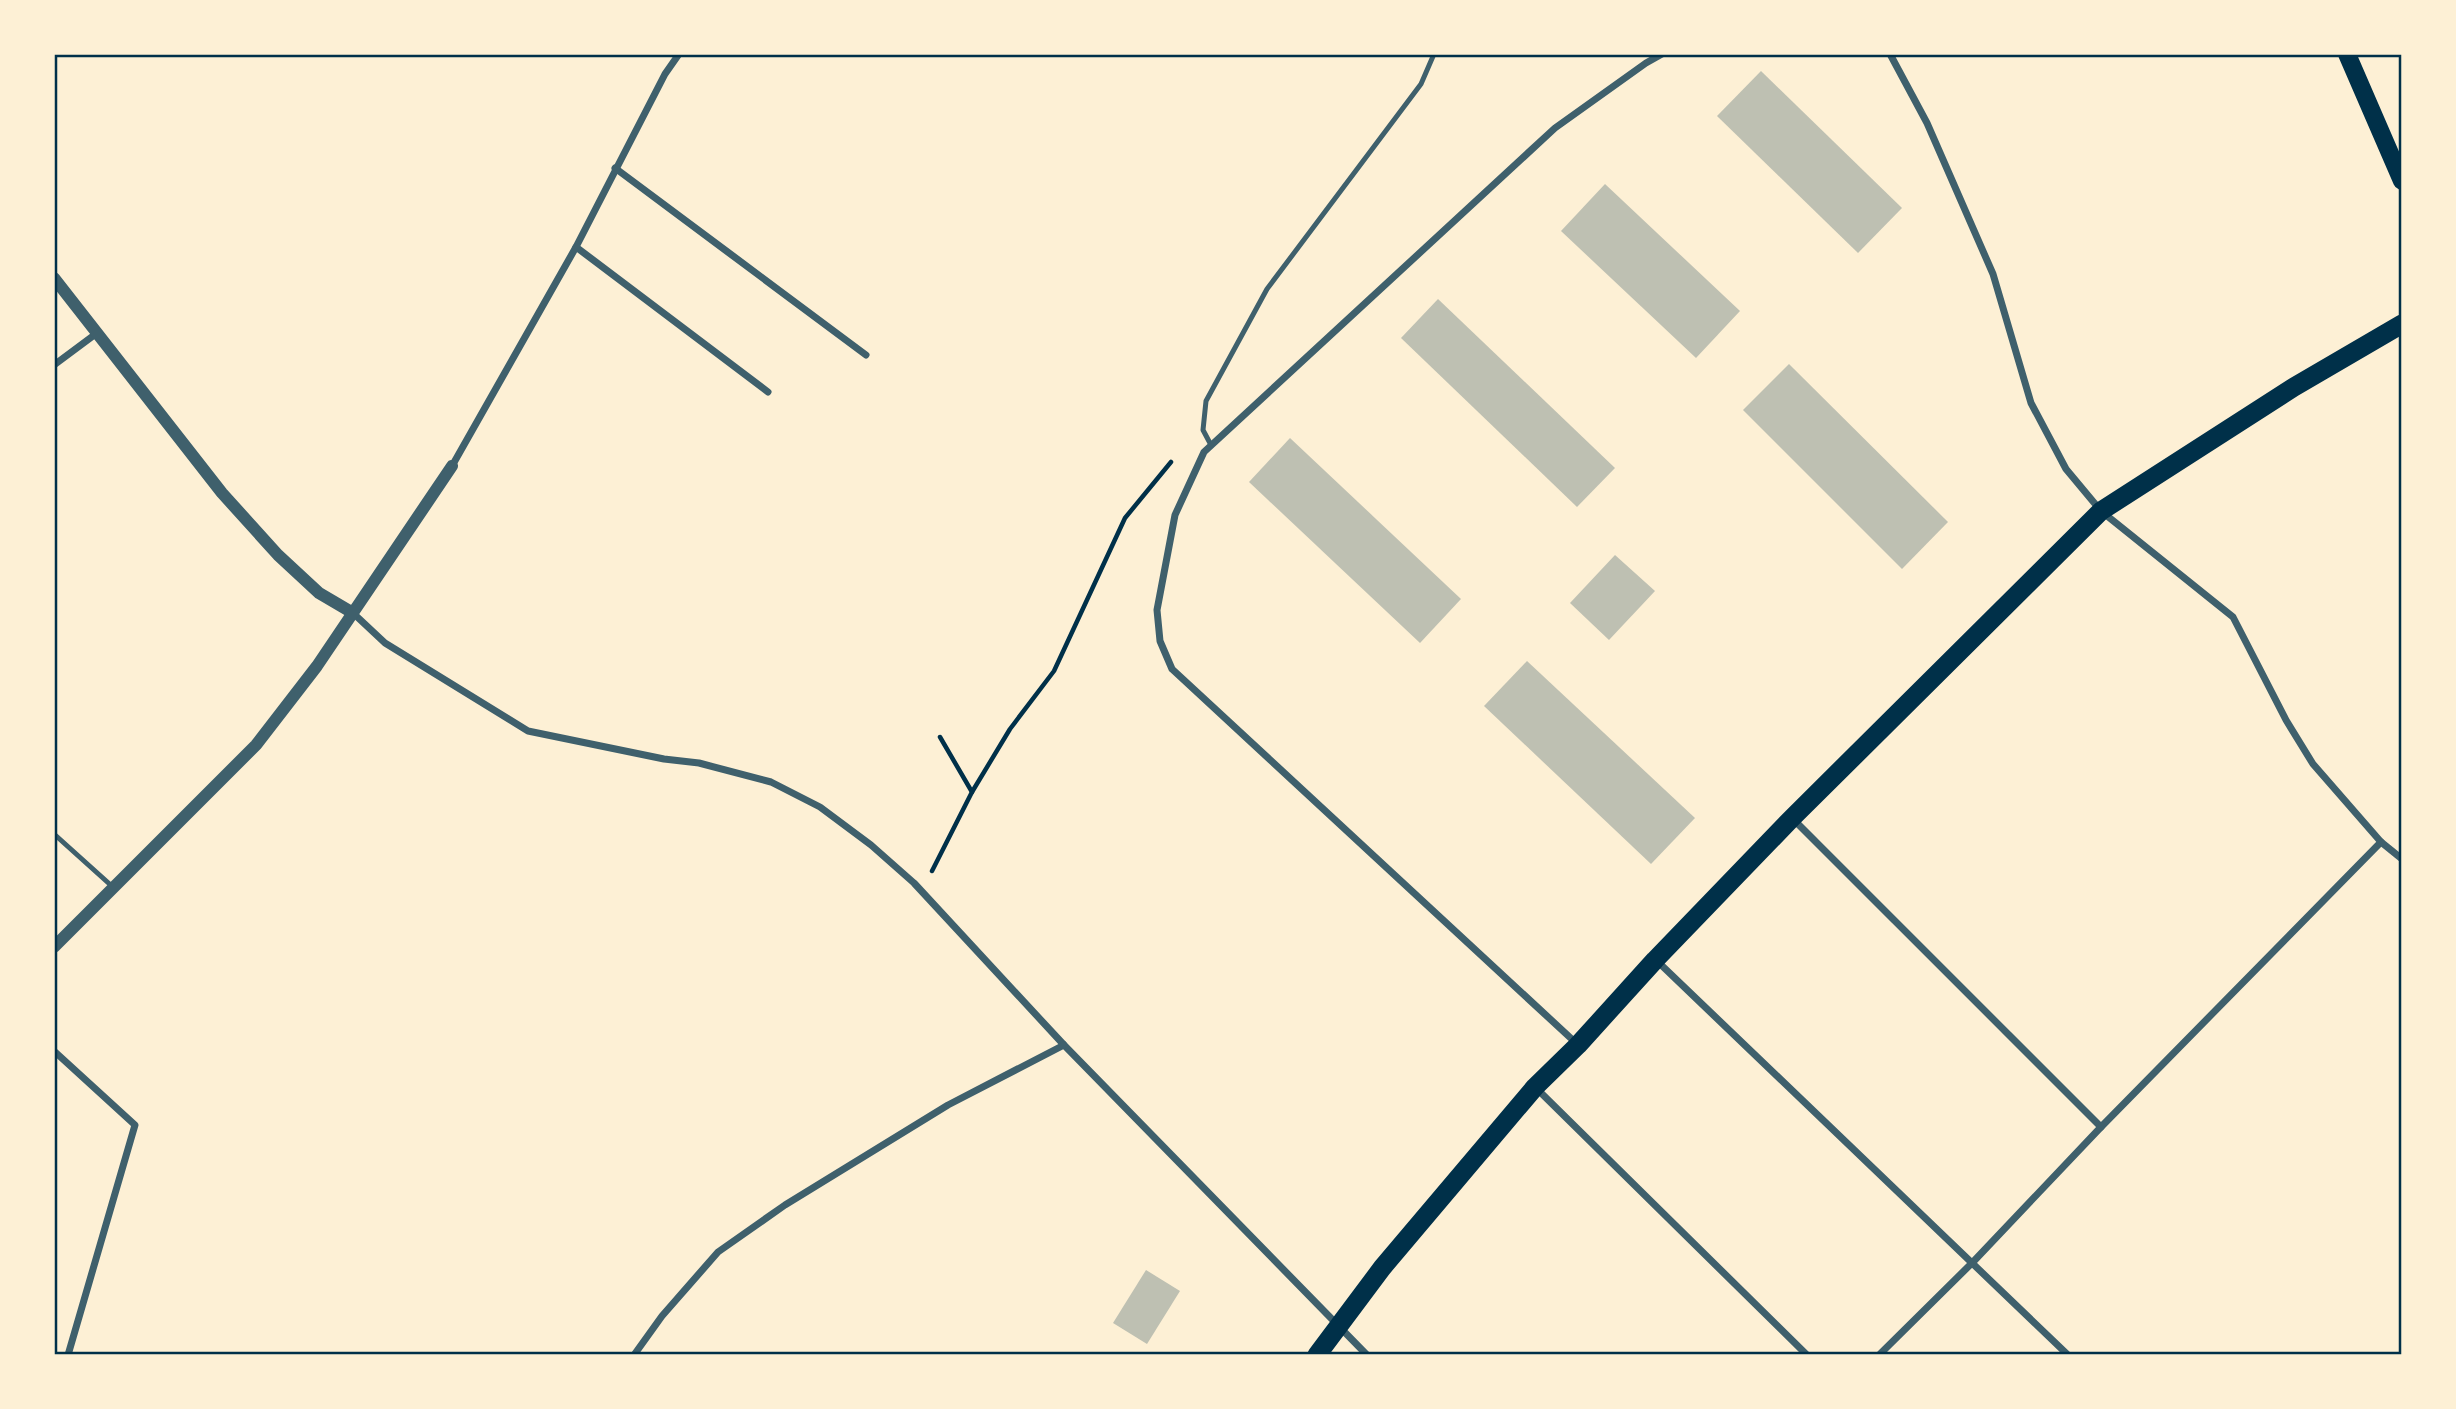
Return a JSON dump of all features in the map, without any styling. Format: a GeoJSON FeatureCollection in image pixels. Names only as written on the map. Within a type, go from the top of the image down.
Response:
{"type":"FeatureCollection","features":[{"type":"Feature","properties":{"kind":"highway"},"geometry":{"type":"LineString","coordinates":[[1317,1355],[1382,1268],[1535,1087],[1578,1045],[1791,818],[2101,511],[2294,387],[2402,324]]}},
{"type":"Feature","properties":{"kind":"main road"},"geometry":{"type":"LineString","coordinates":[[2347,54],[2402,181]]}},
{"type":"Feature","properties":{"kind":"street"},"geometry":{"type":"LineString","coordinates":[[54,947],[256,745],[317,666],[452,466],[576,247],[615,168],[678,54]]}},
{"type":"Feature","properties":{"kind":"street"},"geometry":{"type":"LineString","coordinates":[[1578,1045],[1172,668],[1160,641],[1157,610],[1175,515],[1204,452],[1555,128],[1662,54]]}},
{"type":"Feature","properties":{"kind":"street"},"geometry":{"type":"LineString","coordinates":[[1890,54],[1927,122],[1993,274],[2031,403],[2066,470],[2101,511],[2233,617],[2286,720],[2313,764],[2381,842],[2402,859]]}},
{"type":"Feature","properties":{"kind":"street"},"geometry":{"type":"LineString","coordinates":[[615,168],[866,355]]}},
{"type":"Feature","properties":{"kind":"street"},"geometry":{"type":"LineString","coordinates":[[576,247],[768,392]]}},
{"type":"Feature","properties":{"kind":"street"},"geometry":{"type":"LineString","coordinates":[[54,278],[222,493],[278,555],[319,593],[353,613],[385,643],[528,731],[664,759],[699,763],[771,782],[820,807],[871,845],[918,887],[1064,1045],[1367,1355]]}},
{"type":"Feature","properties":{"kind":"street"},"geometry":{"type":"LineString","coordinates":[[54,365],[97,333]]}},
{"type":"Feature","properties":{"kind":"street"},"geometry":{"type":"LineString","coordinates":[[1791,818],[2101,1128]]}},
{"type":"Feature","properties":{"kind":"street"},"geometry":{"type":"LineString","coordinates":[[1879,1355],[1973,1262],[2381,842]]}},
{"type":"Feature","properties":{"kind":"street"},"geometry":{"type":"LineString","coordinates":[[1655,960],[2068,1355]]}},
{"type":"Feature","properties":{"kind":"street"},"geometry":{"type":"LineString","coordinates":[[634,1355],[662,1316],[718,1252],[785,1205],[948,1105],[1064,1045]]}},
{"type":"Feature","properties":{"kind":"street"},"geometry":{"type":"LineString","coordinates":[[54,1051],[135,1125],[68,1355]]}},
{"type":"Feature","properties":{"kind":"street"},"geometry":{"type":"LineString","coordinates":[[1535,1087],[1807,1355]]}},
{"type":"Feature","properties":{"kind":"lane"},"geometry":{"type":"LineString","coordinates":[[1211,445],[1203,429],[1206,401],[1268,289],[1421,83],[1434,54]]}},
{"type":"Feature","properties":{"kind":"lane"},"geometry":{"type":"LineString","coordinates":[[54,834],[114,888]]}},
{"type":"Feature","properties":{"kind":"path"},"geometry":{"type":"LineString","coordinates":[[918,887],[936,866],[972,792],[1010,729],[1054,671],[1125,518],[1158,475],[1203,429]]}},
{"type":"Feature","properties":{"kind":"path"},"geometry":{"type":"LineString","coordinates":[[940,737],[972,792]]}},
{"type":"Feature","properties":{"kind":"building"},"geometry":{"type":"Polygon","coordinates":[[[1761,71],[1902,208],[1858,253],[1717,116],[1761,71]]]}},
{"type":"Feature","properties":{"kind":"building"},"geometry":{"type":"Polygon","coordinates":[[[1605,184],[1740,311],[1696,358],[1561,231],[1605,184]]]}},
{"type":"Feature","properties":{"kind":"building"},"geometry":{"type":"Polygon","coordinates":[[[1438,299],[1615,468],[1577,507],[1401,338],[1438,299]]]}},
{"type":"Feature","properties":{"kind":"building"},"geometry":{"type":"Polygon","coordinates":[[[1789,364],[1948,522],[1902,569],[1743,410],[1789,364]]]}},
{"type":"Feature","properties":{"kind":"building"},"geometry":{"type":"Polygon","coordinates":[[[1290,438],[1461,599],[1420,643],[1249,482],[1290,438]]]}},
{"type":"Feature","properties":{"kind":"building"},"geometry":{"type":"Polygon","coordinates":[[[1615,555],[1655,591],[1609,640],[1570,603],[1615,555]]]}},
{"type":"Feature","properties":{"kind":"building"},"geometry":{"type":"Polygon","coordinates":[[[1527,661],[1695,818],[1651,864],[1484,706],[1527,661]]]}},
{"type":"Feature","properties":{"kind":"building"},"geometry":{"type":"Polygon","coordinates":[[[1146,1270],[1180,1291],[1147,1344],[1113,1323],[1146,1270]]]}}]}
